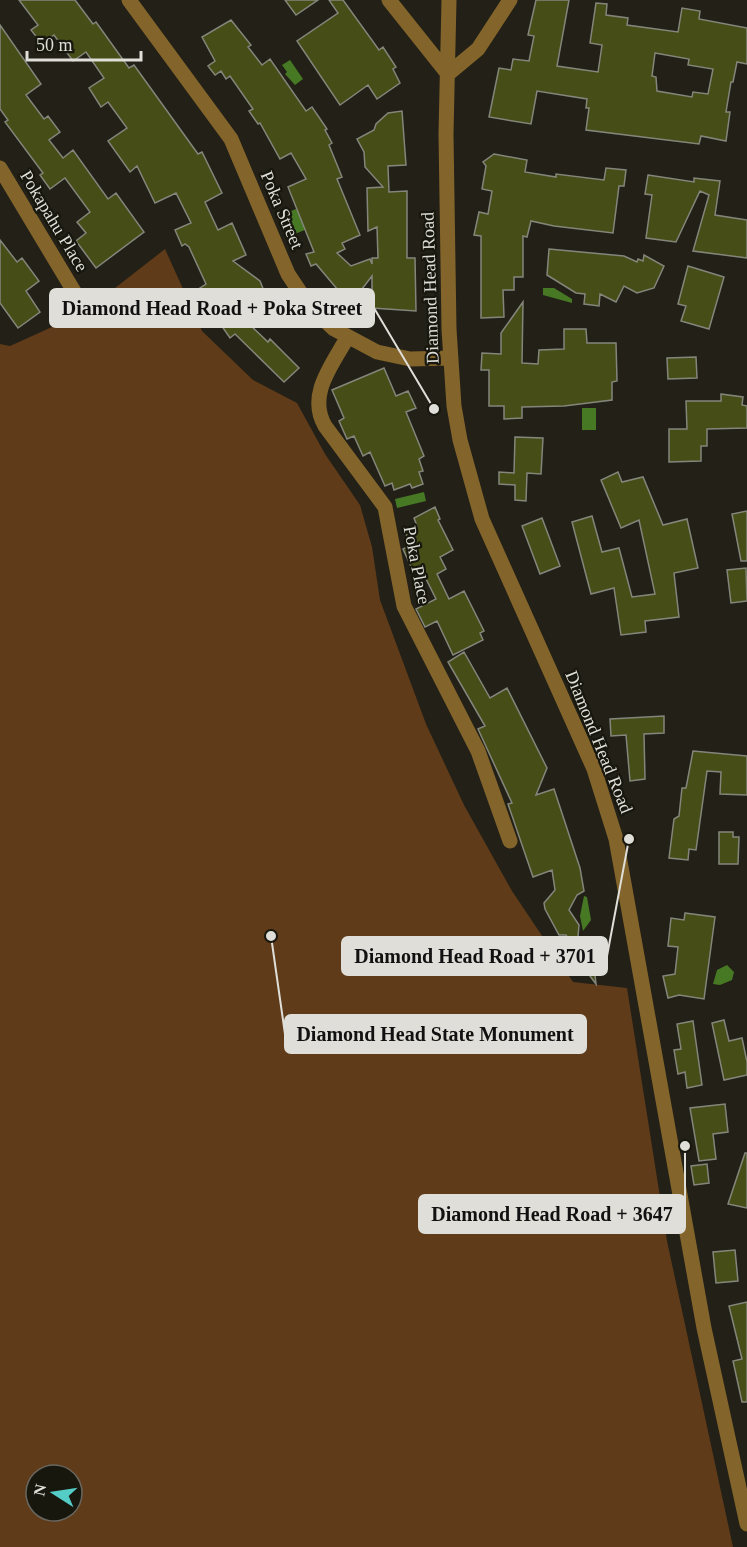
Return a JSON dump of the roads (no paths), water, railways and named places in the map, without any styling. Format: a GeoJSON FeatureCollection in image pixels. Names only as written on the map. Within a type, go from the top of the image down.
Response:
{"type":"FeatureCollection","features":[{"type":"Feature","properties":{"kind":"street","name":"Poka Street"},"geometry":{"type":"LineString","coordinates":[[129,0],[231,139],[297,290],[320,317],[347,338],[377,352],[402,358],[451,358]]}},
{"type":"Feature","properties":{"kind":"street"},"geometry":{"type":"LineString","coordinates":[[389,0],[448,74],[478,49],[510,0]]}},
{"type":"Feature","properties":{"kind":"street","name":"Diamond Head Road"},"geometry":{"type":"LineString","coordinates":[[449,0],[446,135],[451,358],[460,440],[478,508],[594,769],[616,839],[704,1328],[747,1524]]}},
{"type":"Feature","properties":{"kind":"street","name":"Pokapahu Place"},"geometry":{"type":"LineString","coordinates":[[0,168],[75,293]]}},
{"type":"Feature","properties":{"kind":"street","name":"Poka Place"},"geometry":{"type":"LineString","coordinates":[[347,338],[320,389],[319,412],[325,426],[385,507],[404,606],[478,751],[510,841]]}},
{"type":"Feature","properties":{"kind":"place","name":"Diamond Head Road + Poka Street"},"geometry":{"type":"Point","coordinates":[434,409]}},
{"type":"Feature","properties":{"kind":"place","name":"Diamond Head Road + 3701"},"geometry":{"type":"Point","coordinates":[629,839]}},
{"type":"Feature","properties":{"kind":"place","name":"Diamond Head State Monument"},"geometry":{"type":"Point","coordinates":[271,936]}},
{"type":"Feature","properties":{"kind":"place","name":"Diamond Head Road + 3647"},"geometry":{"type":"Point","coordinates":[685,1146]}}]}
